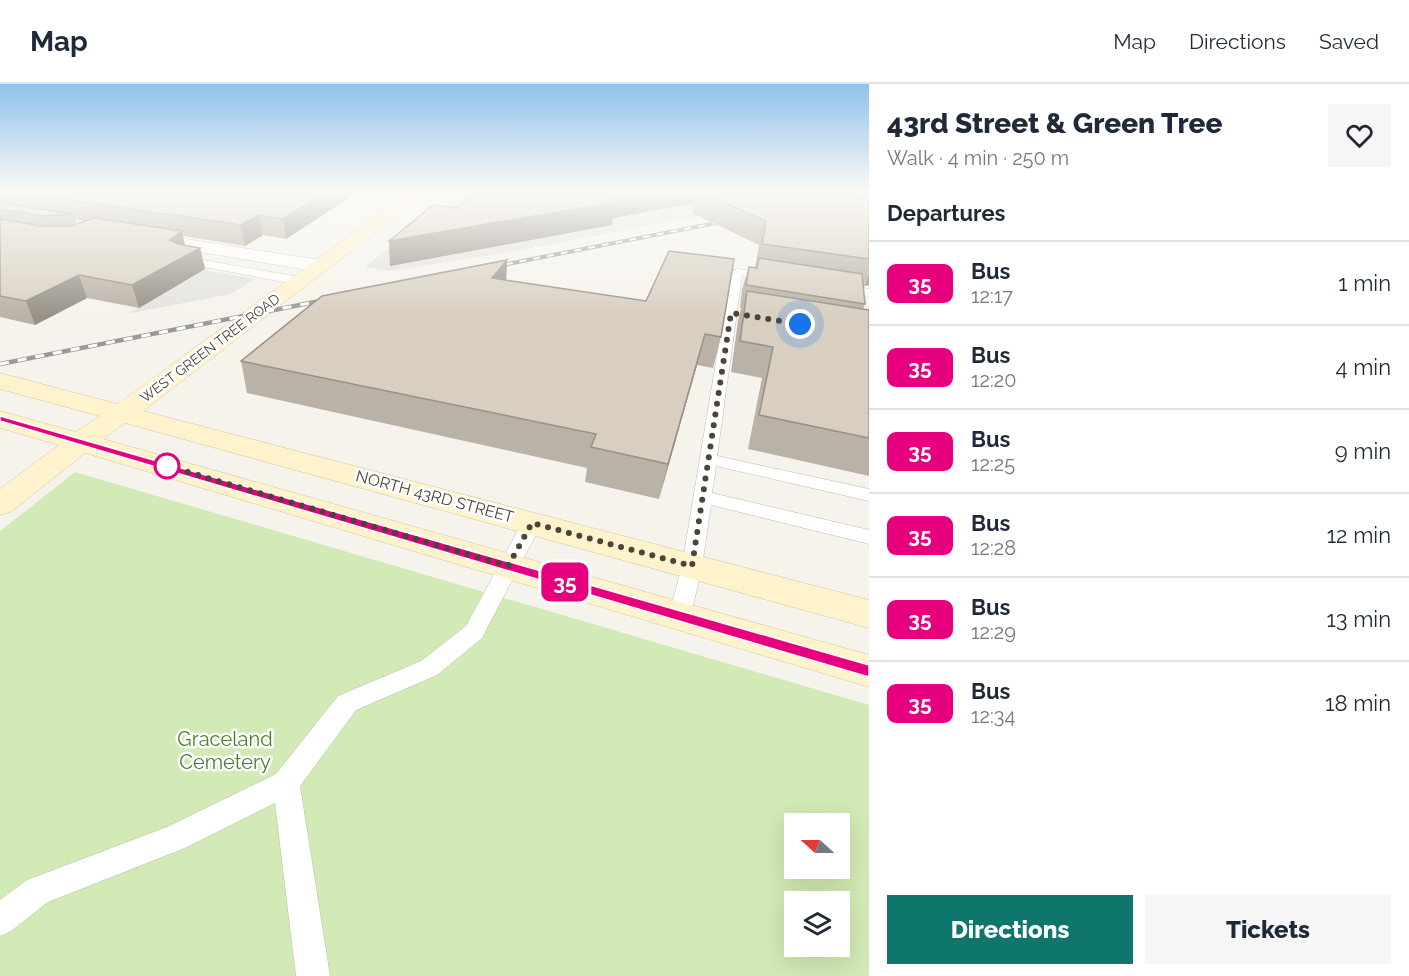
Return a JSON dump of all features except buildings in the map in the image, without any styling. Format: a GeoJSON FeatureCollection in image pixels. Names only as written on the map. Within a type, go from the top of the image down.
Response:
{"type":"FeatureCollection","features":[{"type":"Feature","properties":{"kind":"main road","name":"WEST GREEN TREE ROAD"},"geometry":{"type":"LineString","coordinates":[[0,505],[82,441],[364,234]]}},
{"type":"Feature","properties":{"kind":"main road","name":"NORTH 43RD STREET"},"geometry":{"type":"LineString","coordinates":[[0,381],[124,412],[869,614]]}},
{"type":"Feature","properties":{"kind":"main road"},"geometry":{"type":"LineString","coordinates":[[0,419],[869,671]]}},
{"type":"Feature","properties":{"kind":"street"},"geometry":{"type":"LineString","coordinates":[[126,234],[320,266]]}},
{"type":"Feature","properties":{"kind":"lane"},"geometry":{"type":"LineString","coordinates":[[205,247],[183,260],[299,281]]}},
{"type":"Feature","properties":{"kind":"lane"},"geometry":{"type":"LineString","coordinates":[[680,615],[692,566],[708,459],[737,314],[737,272],[781,279]]}},
{"type":"Feature","properties":{"kind":"lane"},"geometry":{"type":"LineString","coordinates":[[825,286],[869,293]]}},
{"type":"Feature","properties":{"kind":"lane"},"geometry":{"type":"LineString","coordinates":[[708,459],[869,495]]}},
{"type":"Feature","properties":{"kind":"lane"},"geometry":{"type":"LineString","coordinates":[[703,497],[869,537]]}},
{"type":"Feature","properties":{"kind":"lane"},"geometry":{"type":"LineString","coordinates":[[0,920],[38,891],[175,838],[286,783],[347,703],[429,668],[474,632],[532,523]]}},
{"type":"Feature","properties":{"kind":"lane"},"geometry":{"type":"LineString","coordinates":[[286,783],[313,976]]}},
{"type":"Feature","properties":{"kind":"shaded area"},"geometry":{"type":"Polygon","coordinates":[[[406,234],[607,234],[390,271],[365,267],[406,234]]]}},
{"type":"Feature","properties":{"kind":"shaded area"},"geometry":{"type":"Polygon","coordinates":[[[204,270],[255,279],[231,294],[127,314],[204,270]]]}},
{"type":"Feature","properties":{"kind":"green space","name":"Graceland Cemetery"},"geometry":{"type":"Polygon","coordinates":[[[75,472],[869,705],[869,976],[0,976],[0,531],[75,472]]]}},
{"type":"Feature","properties":{"kind":"railway"},"geometry":{"type":"LineString","coordinates":[[492,267],[662,234]]}},
{"type":"Feature","properties":{"kind":"railway"},"geometry":{"type":"LineString","coordinates":[[0,364],[330,299]]}},
{"type":"Feature","properties":{"kind":"bus line","name":"35"},"geometry":{"type":"LineString","coordinates":[[0,419],[169,466],[869,671]]}},
{"type":"Feature","properties":{"kind":"route"},"geometry":{"type":"LineString","coordinates":[[167,466],[508,566],[532,523],[692,566],[731,313],[800,324]]}}]}
